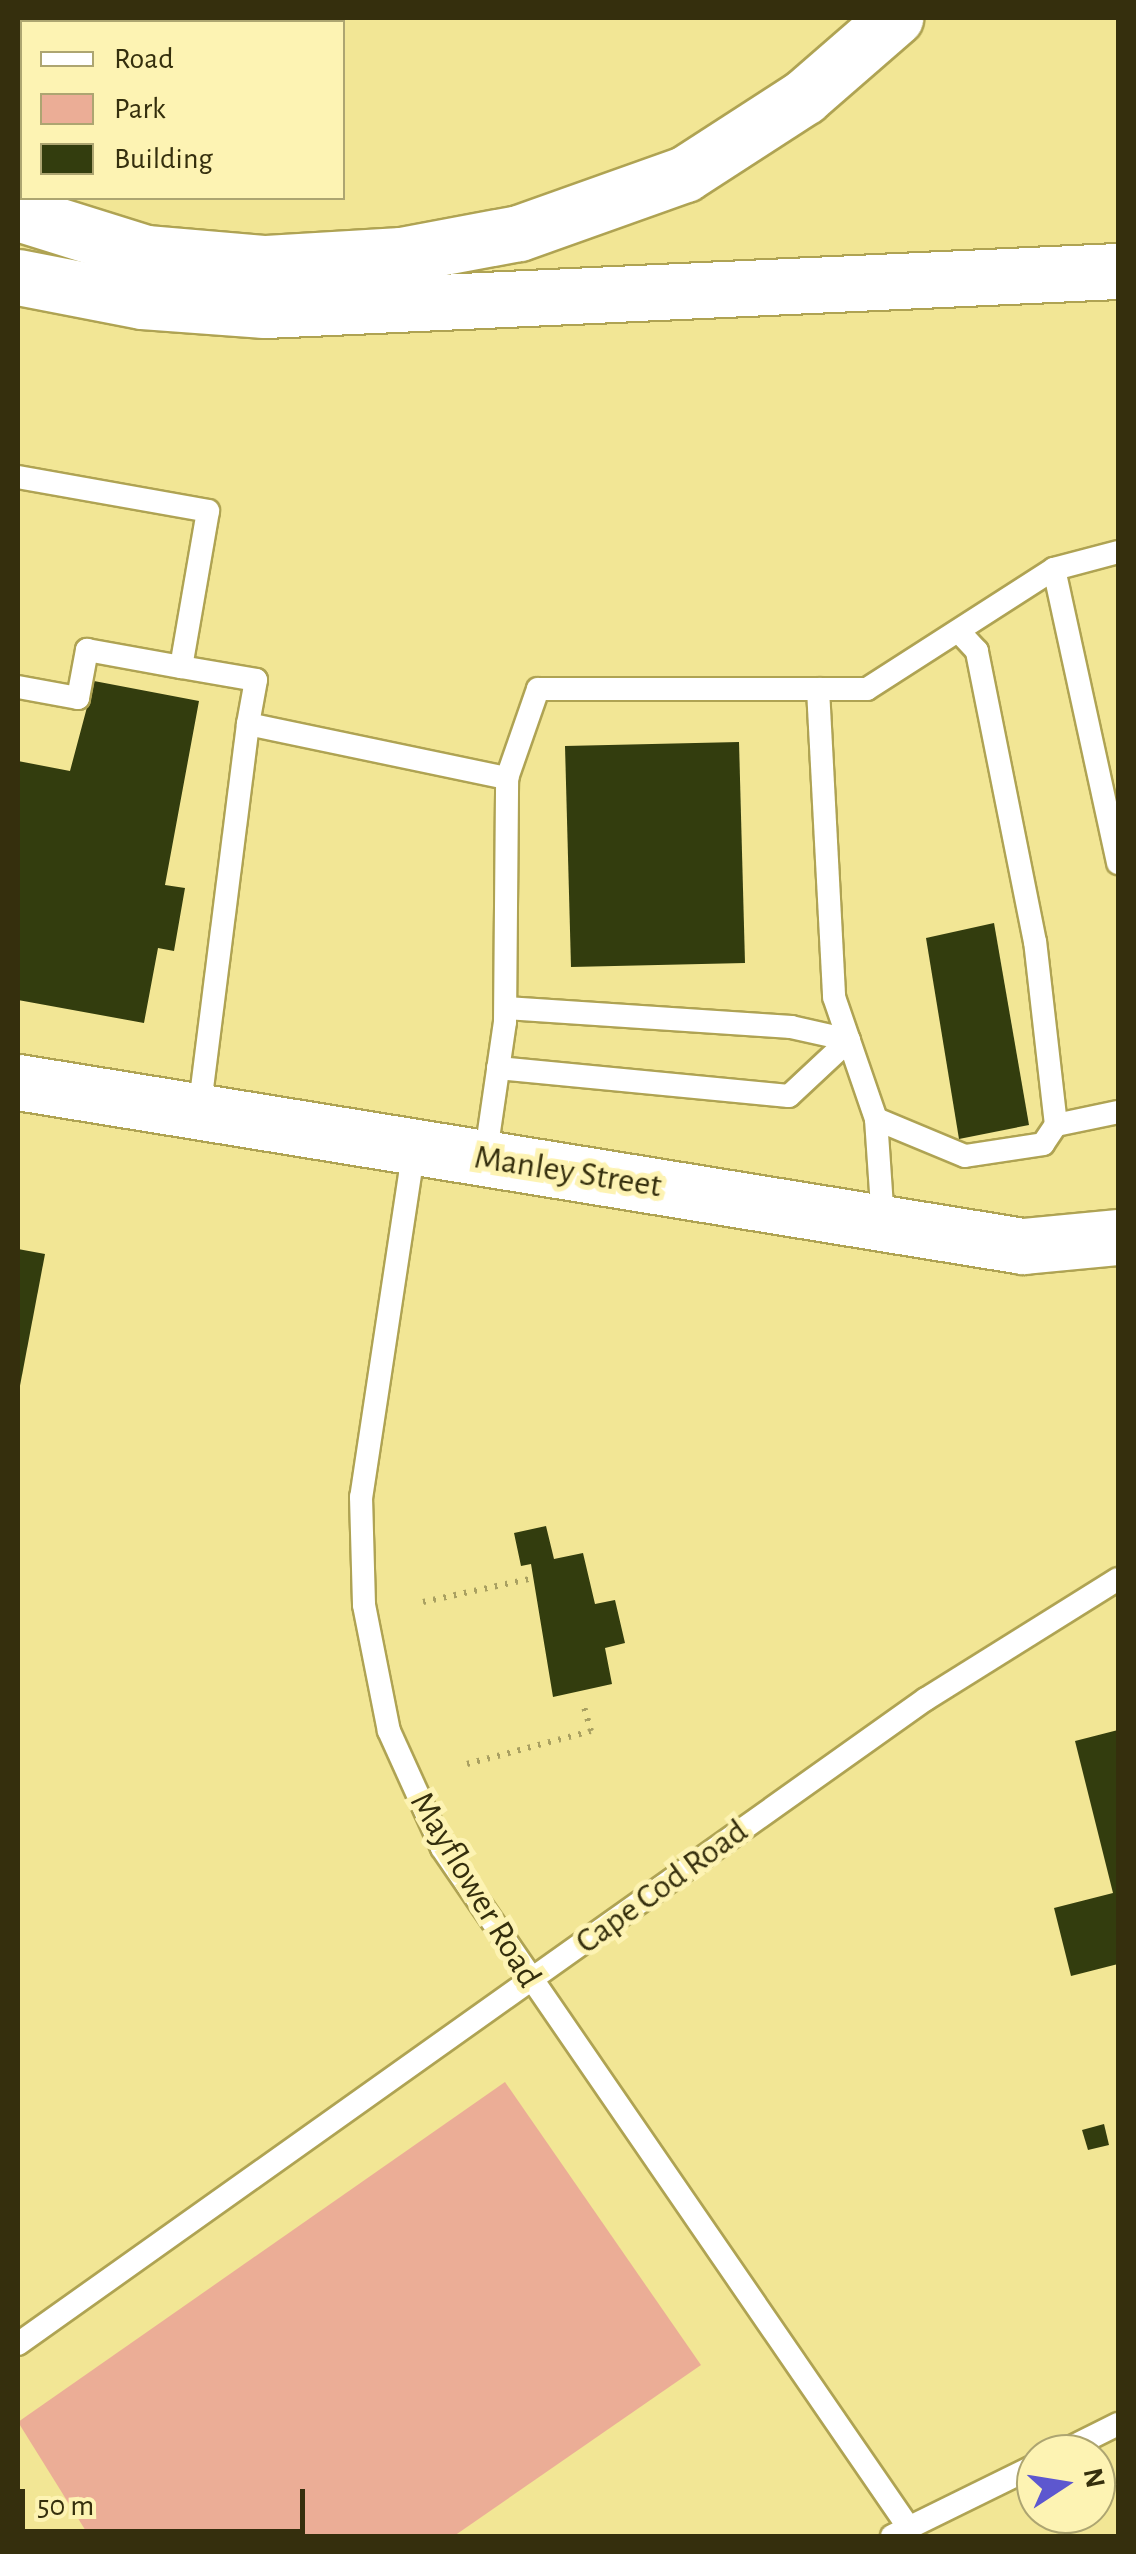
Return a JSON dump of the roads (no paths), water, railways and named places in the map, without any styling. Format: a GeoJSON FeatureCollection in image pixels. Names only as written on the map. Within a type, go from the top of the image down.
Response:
{"type":"FeatureCollection","features":[{"type":"Feature","properties":{"kind":"main road"},"geometry":{"type":"LineString","coordinates":[[18,213],[146,252],[266,263],[401,255],[519,234],[685,174],[804,97],[895,18]]}},
{"type":"Feature","properties":{"kind":"main road"},"geometry":{"type":"LineString","coordinates":[[18,277],[195,308],[283,310],[1118,271]]}},
{"type":"Feature","properties":{"kind":"main road","name":"Manley Street"},"geometry":{"type":"LineString","coordinates":[[18,1082],[1044,1248],[1118,1237]]}},
{"type":"Feature","properties":{"kind":"lane"},"geometry":{"type":"LineString","coordinates":[[18,476],[208,510],[181,667]]}},
{"type":"Feature","properties":{"kind":"lane"},"geometry":{"type":"LineString","coordinates":[[485,1159],[506,1008],[507,778],[538,690],[867,689],[1054,569],[1118,552]]}},
{"type":"Feature","properties":{"kind":"lane"},"geometry":{"type":"LineString","coordinates":[[1054,569],[1118,863]]}},
{"type":"Feature","properties":{"kind":"lane"},"geometry":{"type":"LineString","coordinates":[[876,1119],[965,1156],[1043,1144],[1056,1125],[1035,942],[976,651],[960,632]]}},
{"type":"Feature","properties":{"kind":"lane"},"geometry":{"type":"LineString","coordinates":[[18,687],[78,698],[87,650],[256,680],[199,1112]]}},
{"type":"Feature","properties":{"kind":"lane"},"geometry":{"type":"LineString","coordinates":[[818,689],[834,997],[876,1119],[884,1222]]}},
{"type":"Feature","properties":{"kind":"lane"},"geometry":{"type":"LineString","coordinates":[[248,724],[507,778]]}},
{"type":"Feature","properties":{"kind":"lane"},"geometry":{"type":"LineString","coordinates":[[506,1008],[791,1027],[850,1040]]}},
{"type":"Feature","properties":{"kind":"lane"},"geometry":{"type":"LineString","coordinates":[[498,1068],[788,1096],[850,1040]]}},
{"type":"Feature","properties":{"kind":"lane"},"geometry":{"type":"LineString","coordinates":[[1056,1125],[1118,1112]]}},
{"type":"Feature","properties":{"kind":"lane","name":"Mayflower Road"},"geometry":{"type":"LineString","coordinates":[[414,1148],[364,1468],[368,1638],[404,1771],[442,1848],[529,1982],[901,2532]]}},
{"type":"Feature","properties":{"kind":"lane","name":"Cape Cod Road"},"geometry":{"type":"LineString","coordinates":[[18,2344],[926,1698],[1118,1579]]}},
{"type":"Feature","properties":{"kind":"lane"},"geometry":{"type":"LineString","coordinates":[[901,2532],[1016,2475]]}}]}
